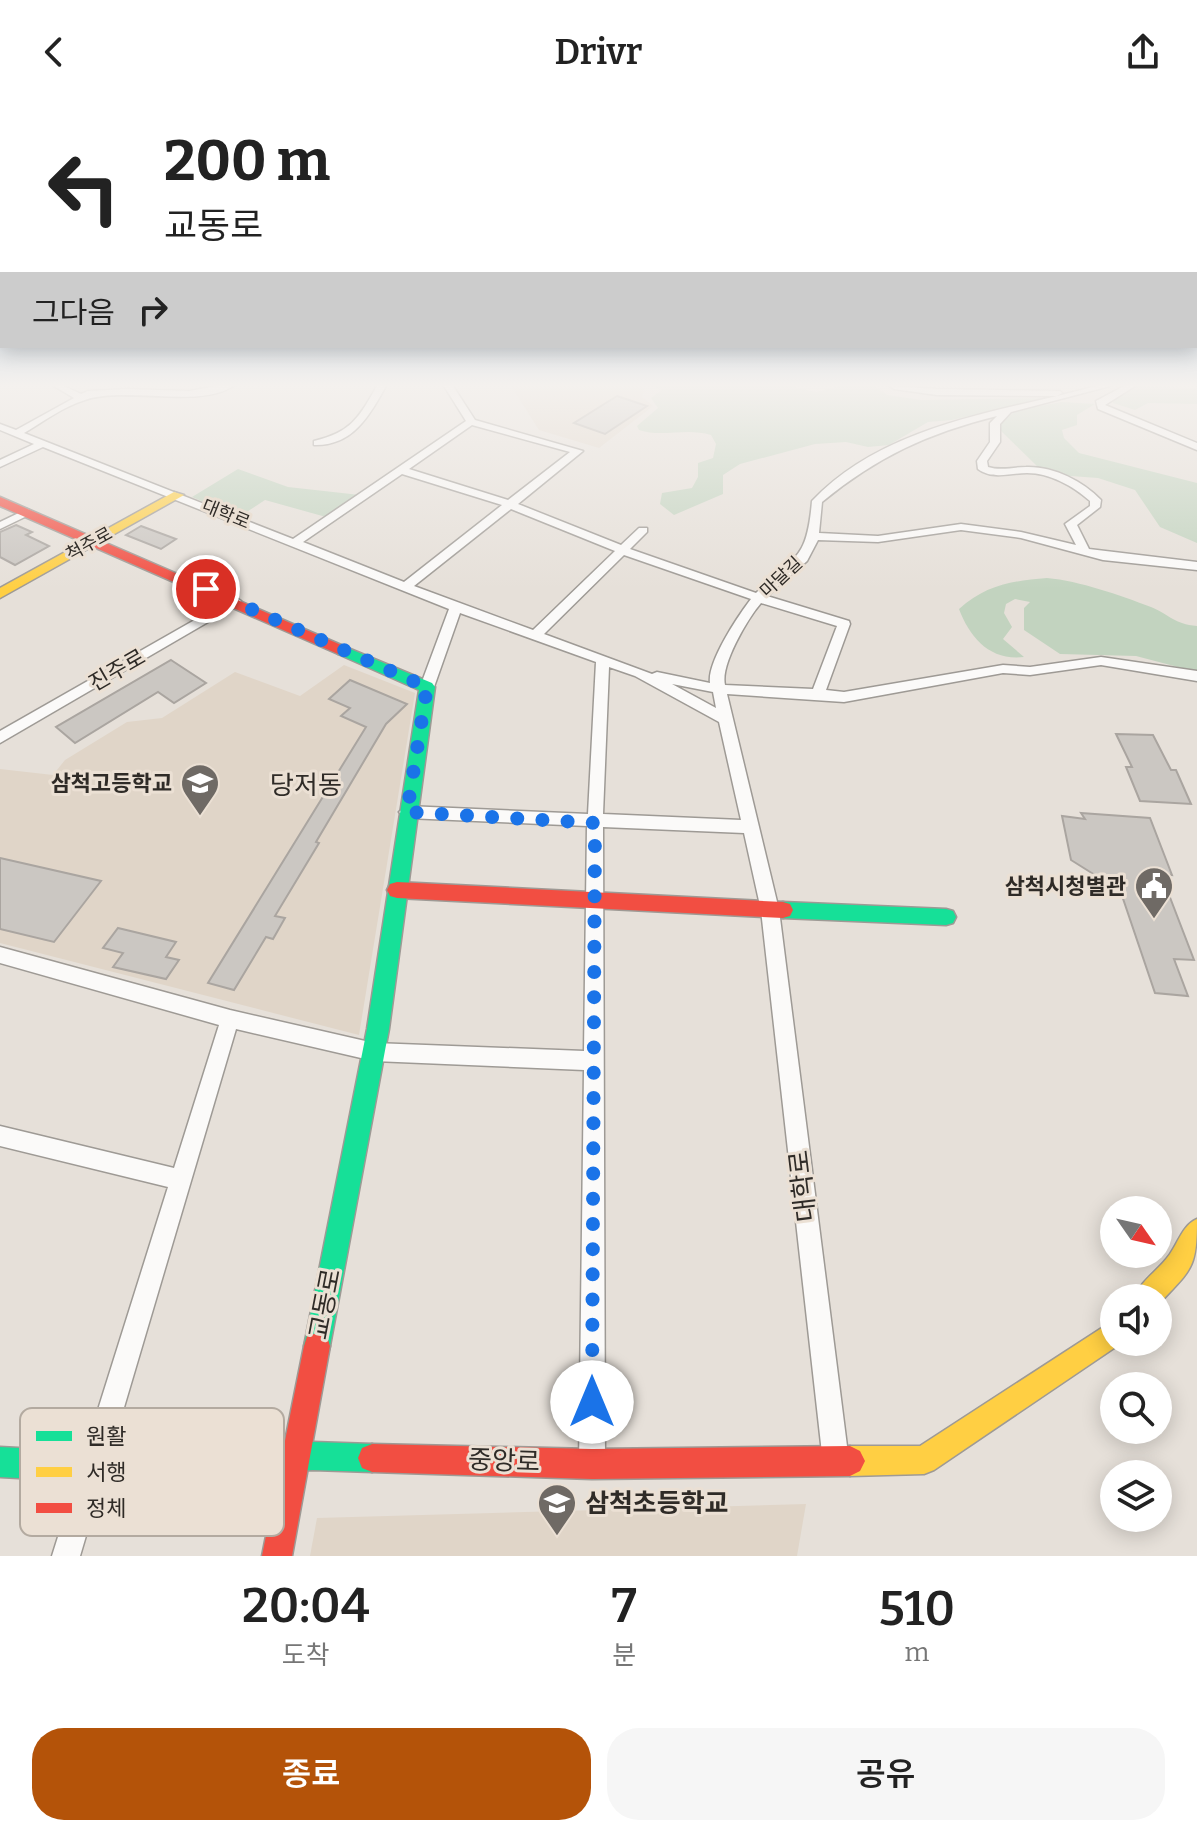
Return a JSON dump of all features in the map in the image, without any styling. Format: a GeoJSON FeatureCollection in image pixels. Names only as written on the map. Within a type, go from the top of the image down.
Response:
{"type":"FeatureCollection","features":[{"type":"Feature","properties":{"kind":"street"},"geometry":{"type":"LineString","coordinates":[[0,464],[21,454]]}},
{"type":"Feature","properties":{"kind":"street","name":"대학로"},"geometry":{"type":"LineString","coordinates":[[72,454],[456,607],[603,661],[640,673],[719,689],[844,697],[1003,669],[1030,671],[1101,661],[1197,676]]}},
{"type":"Feature","properties":{"kind":"street"},"geometry":{"type":"LineString","coordinates":[[294,543],[425,454]]}},
{"type":"Feature","properties":{"kind":"street"},"geometry":{"type":"LineString","coordinates":[[406,586],[575,454]]}},
{"type":"Feature","properties":{"kind":"street","name":"마달길"},"geometry":{"type":"LineString","coordinates":[[727,720],[716,677],[728,646],[759,596],[800,565],[815,536],[817,501],[847,474],[878,454]]}},
{"type":"Feature","properties":{"kind":"street"},"geometry":{"type":"LineString","coordinates":[[987,454],[982,461],[983,469],[995,474],[1029,470],[1044,473],[1086,491],[1096,500],[1095,507],[1071,524],[1084,551]]}},
{"type":"Feature","properties":{"kind":"street"},"geometry":{"type":"LineString","coordinates":[[401,470],[512,505],[622,550],[844,624],[818,694]]}},
{"type":"Feature","properties":{"kind":"street","name":"척주로"},"geometry":{"type":"LineString","coordinates":[[0,594],[178,495]]}},
{"type":"Feature","properties":{"kind":"street"},"geometry":{"type":"LineString","coordinates":[[0,502],[235,601],[427,687]]}},
{"type":"Feature","properties":{"kind":"street"},"geometry":{"type":"LineString","coordinates":[[0,526],[27,512]]}},
{"type":"Feature","properties":{"kind":"street"},"geometry":{"type":"LineString","coordinates":[[815,536],[878,539],[961,527],[1021,535],[1084,551],[1197,566]]}},
{"type":"Feature","properties":{"kind":"street"},"geometry":{"type":"LineString","coordinates":[[535,636],[643,530]]}},
{"type":"Feature","properties":{"kind":"street","name":"진주로"},"geometry":{"type":"LineString","coordinates":[[0,738],[235,601]]}},
{"type":"Feature","properties":{"kind":"street","name":"교동로"},"geometry":{"type":"LineString","coordinates":[[284,1520],[374,1052],[427,687],[456,607]]}},
{"type":"Feature","properties":{"kind":"street"},"geometry":{"type":"LineString","coordinates":[[592,1464],[595,823],[603,661]]}},
{"type":"Feature","properties":{"kind":"street","name":"대학로"},"geometry":{"type":"LineString","coordinates":[[640,673],[727,720],[770,910],[836,1463]]}},
{"type":"Feature","properties":{"kind":"street"},"geometry":{"type":"LineString","coordinates":[[407,812],[595,823],[751,827]]}},
{"type":"Feature","properties":{"kind":"street"},"geometry":{"type":"LineString","coordinates":[[397,890],[595,903],[946,917]]}},
{"type":"Feature","properties":{"kind":"street"},"geometry":{"type":"LineString","coordinates":[[0,955],[230,1019],[374,1052],[594,1061]]}},
{"type":"Feature","properties":{"kind":"street"},"geometry":{"type":"LineString","coordinates":[[111,1408],[230,1019]]}},
{"type":"Feature","properties":{"kind":"street"},"geometry":{"type":"LineString","coordinates":[[0,1136],[181,1180]]}},
{"type":"Feature","properties":{"kind":"street"},"geometry":{"type":"LineString","coordinates":[[1160,1284],[1178,1265],[1197,1232]]}},
{"type":"Feature","properties":{"kind":"street","name":"중앙로"},"geometry":{"type":"LineString","coordinates":[[284,1459],[592,1464],[924,1460],[1100,1342]]}},
{"type":"Feature","properties":{"kind":"street","name":"중앙로"},"geometry":{"type":"LineString","coordinates":[[0,1462],[20,1463]]}},
{"type":"Feature","properties":{"kind":"street"},"geometry":{"type":"LineString","coordinates":[[66,1556],[72,1536]]}},
{"type":"Feature","properties":{"kind":"street","name":"교동로"},"geometry":{"type":"LineString","coordinates":[[277,1556],[281,1536]]}},
{"type":"Feature","properties":{"kind":"shaded area"},"geometry":{"type":"Polygon","coordinates":[[[344,665],[415,693],[359,1035],[0,943],[0,769],[53,775],[65,760],[127,722],[162,718],[235,672],[300,696],[344,665]]]}},
{"type":"Feature","properties":{"kind":"shaded area","name":"삼척초등학교"},"geometry":{"type":"Polygon","coordinates":[[[806,1504],[797,1556],[310,1556],[317,1518],[806,1504]]]}},
{"type":"Feature","properties":{"kind":"green space"},"geometry":{"type":"Polygon","coordinates":[[[714,454],[778,454],[740,464],[723,475],[723,494],[674,515],[660,504],[662,493],[692,488],[698,477],[698,463],[713,458],[714,454]]]}},
{"type":"Feature","properties":{"kind":"green space"},"geometry":{"type":"Polygon","coordinates":[[[1024,454],[1082,454],[1197,483],[1197,543],[1160,527],[1135,490],[1098,478],[1057,475],[1039,468],[1024,454]]]}},
{"type":"Feature","properties":{"kind":"green space"},"geometry":{"type":"Polygon","coordinates":[[[238,469],[288,487],[360,495],[326,517],[265,500],[239,517],[192,497],[238,469]]]}},
{"type":"Feature","properties":{"kind":"green space"},"geometry":{"type":"Polygon","coordinates":[[[1047,578],[1113,593],[1151,607],[1177,621],[1197,626],[1197,672],[1136,656],[1060,654],[1024,630],[1024,608],[1030,602],[1015,599],[1006,604],[1004,613],[1012,627],[1003,639],[1024,657],[1001,655],[975,638],[959,609],[989,589],[1047,578]]]}},
{"type":"Feature","properties":{"kind":"building"},"geometry":{"type":"Polygon","coordinates":[[[16,525],[32,532],[26,535],[49,546],[15,565],[0,557],[0,532],[16,525]]]}},
{"type":"Feature","properties":{"kind":"building"},"geometry":{"type":"Polygon","coordinates":[[[141,526],[176,539],[161,549],[126,535],[141,526]]]}},
{"type":"Feature","properties":{"kind":"building"},"geometry":{"type":"Polygon","coordinates":[[[171,660],[206,683],[174,703],[158,692],[75,743],[56,727],[171,660]]]}},
{"type":"Feature","properties":{"kind":"building"},"geometry":{"type":"Polygon","coordinates":[[[350,680],[407,704],[386,724],[316,842],[319,843],[275,916],[285,918],[273,939],[266,937],[234,990],[208,983],[366,727],[341,716],[350,708],[329,699],[350,680]]]}},
{"type":"Feature","properties":{"kind":"building"},"geometry":{"type":"Polygon","coordinates":[[[1116,734],[1153,735],[1171,770],[1176,770],[1191,804],[1140,801],[1126,767],[1132,767],[1116,734]]]}},
{"type":"Feature","properties":{"kind":"building","name":"삼척시청별관"},"geometry":{"type":"Polygon","coordinates":[[[1081,813],[1150,818],[1172,875],[1161,874],[1194,960],[1174,959],[1188,996],[1155,993],[1117,881],[1103,880],[1071,860],[1062,816],[1085,819],[1081,813]]]}},
{"type":"Feature","properties":{"kind":"building"},"geometry":{"type":"Polygon","coordinates":[[[0,858],[101,881],[54,942],[0,929],[0,858]]]}},
{"type":"Feature","properties":{"kind":"building"},"geometry":{"type":"Polygon","coordinates":[[[118,928],[176,942],[166,957],[179,960],[166,979],[113,967],[123,953],[103,948],[118,928]]]}},
{"type":"Feature","properties":{"kind":"traffic: fast"},"geometry":{"type":"LineString","coordinates":[[317,1346],[378,1029],[427,687],[343,651]]}},
{"type":"Feature","properties":{"kind":"traffic: fast"},"geometry":{"type":"LineString","coordinates":[[783,910],[946,917]]}},
{"type":"Feature","properties":{"kind":"traffic: fast"},"geometry":{"type":"LineString","coordinates":[[284,1457],[372,1458]]}},
{"type":"Feature","properties":{"kind":"traffic: fast"},"geometry":{"type":"LineString","coordinates":[[0,1462],[20,1463]]}},
{"type":"Feature","properties":{"kind":"traffic: slow"},"geometry":{"type":"LineString","coordinates":[[0,594],[178,495]]}},
{"type":"Feature","properties":{"kind":"traffic: slow"},"geometry":{"type":"LineString","coordinates":[[1160,1284],[1178,1265],[1197,1232]]}},
{"type":"Feature","properties":{"kind":"traffic: slow"},"geometry":{"type":"LineString","coordinates":[[850,1461],[924,1460],[1100,1342]]}},
{"type":"Feature","properties":{"kind":"traffic: jam"},"geometry":{"type":"LineString","coordinates":[[0,501],[343,651]]}},
{"type":"Feature","properties":{"kind":"traffic: jam"},"geometry":{"type":"LineString","coordinates":[[397,890],[783,910]]}},
{"type":"Feature","properties":{"kind":"traffic: jam"},"geometry":{"type":"LineString","coordinates":[[284,1519],[317,1346]]}},
{"type":"Feature","properties":{"kind":"traffic: jam"},"geometry":{"type":"LineString","coordinates":[[372,1458],[592,1464],[850,1461]]}},
{"type":"Feature","properties":{"kind":"traffic: jam"},"geometry":{"type":"LineString","coordinates":[[277,1556],[281,1536]]}},
{"type":"Feature","properties":{"kind":"place","name":"삼척고등학교"},"geometry":{"type":"Point","coordinates":[200,817]}},
{"type":"Feature","properties":{"kind":"place","name":"삼척시청별관"},"geometry":{"type":"Point","coordinates":[1154,920]}},
{"type":"Feature","properties":{"kind":"place","name":"삼척초등학교"},"geometry":{"type":"Point","coordinates":[557,1537]}},
{"type":"Feature","properties":{"kind":"district","name":"당저동"},"geometry":{"type":"Point","coordinates":[306,785]}},
{"type":"Feature","properties":{"kind":"route"},"geometry":{"type":"LineString","coordinates":[[206,589],[427,687],[407,812],[595,823],[592,1402]]}}]}
